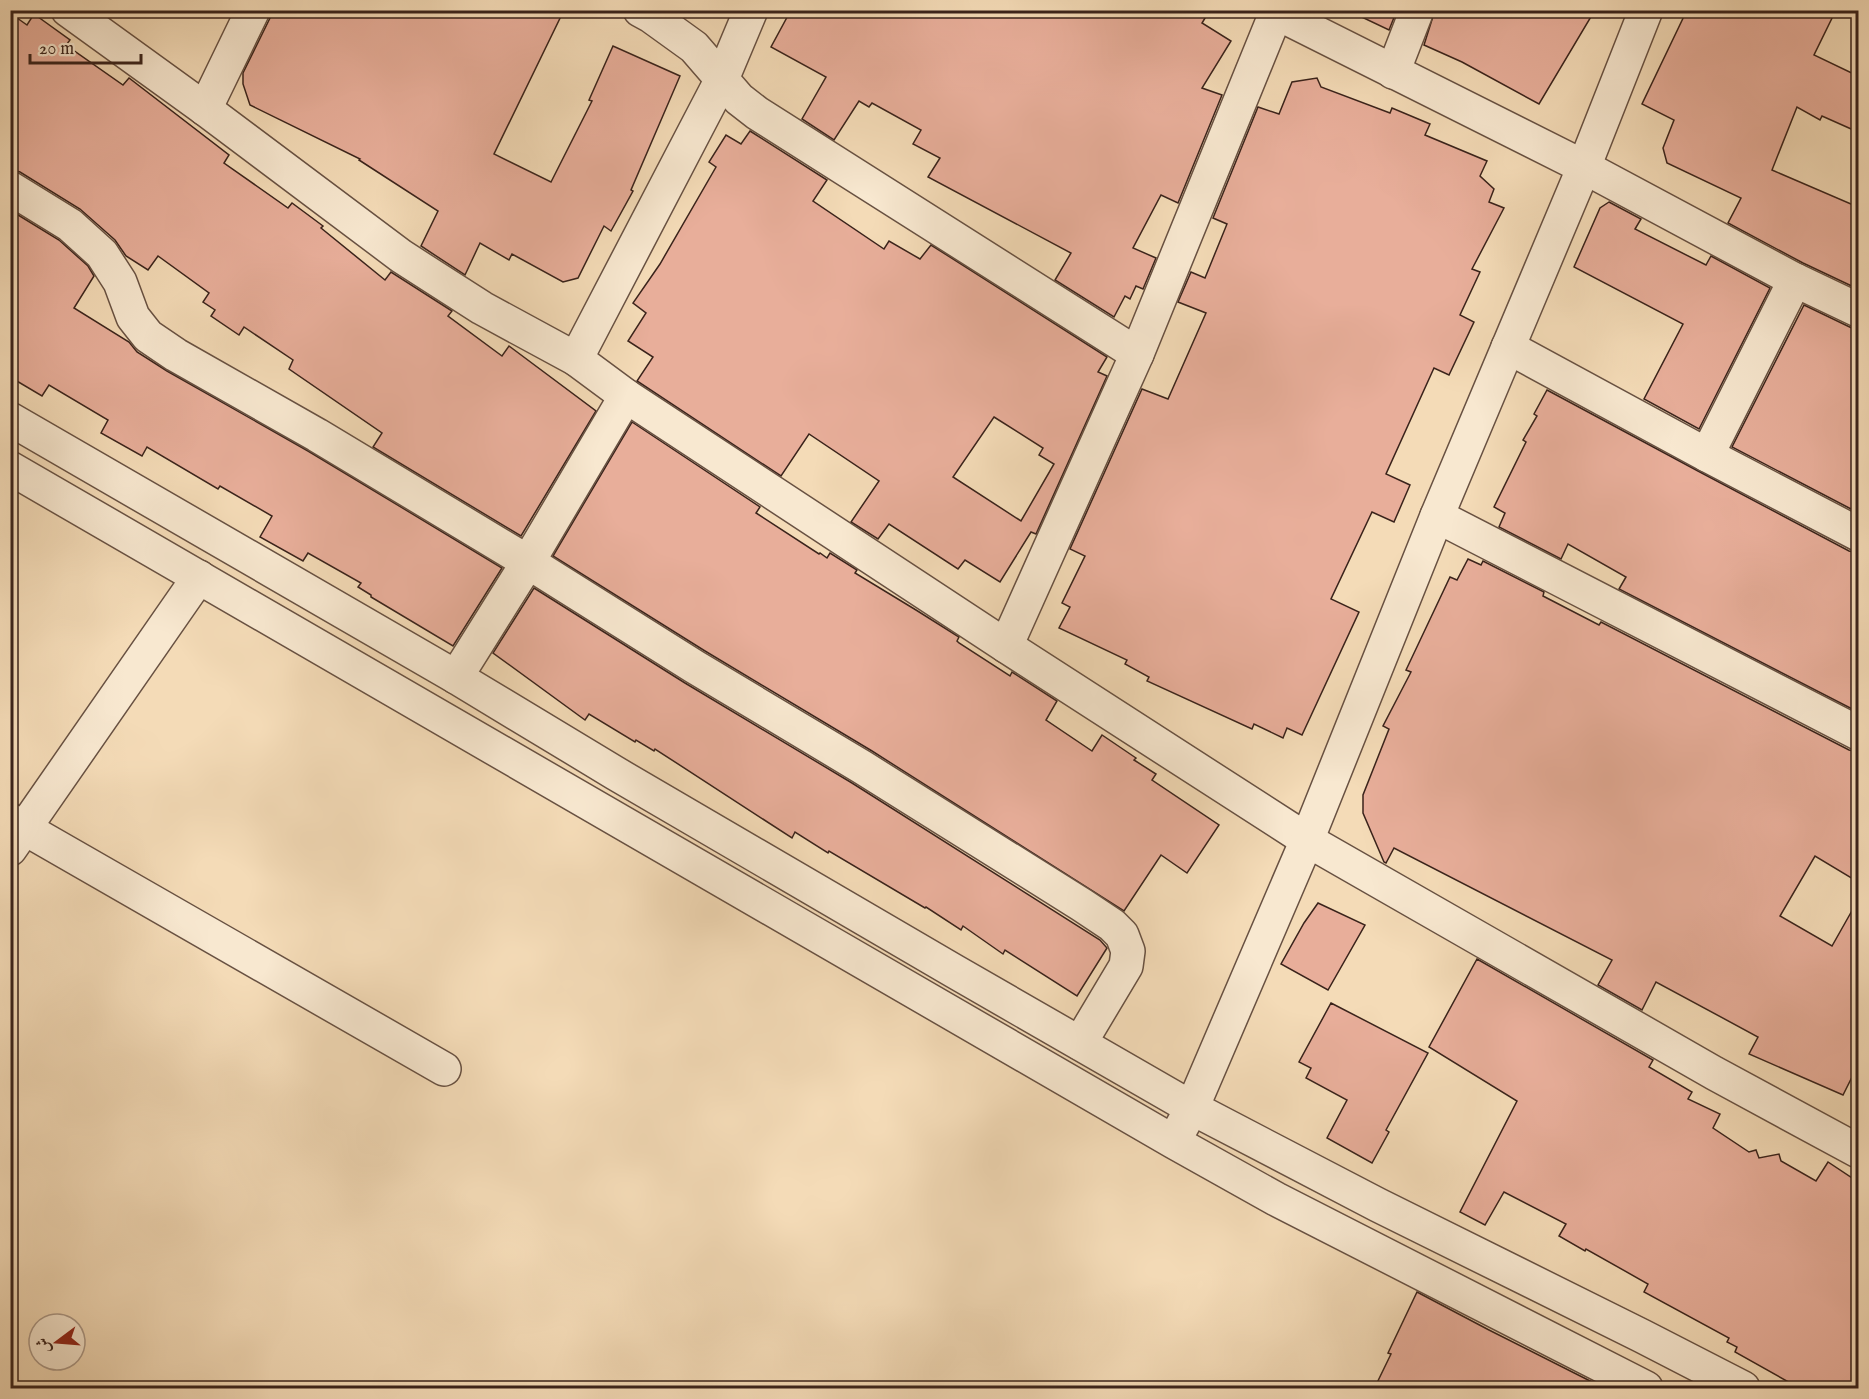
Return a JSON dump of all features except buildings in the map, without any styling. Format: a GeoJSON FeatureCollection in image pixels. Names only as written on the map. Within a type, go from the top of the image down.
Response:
{"type":"FeatureCollection","features":[{"type":"Feature","properties":{"kind":"street"},"geometry":{"type":"LineString","coordinates":[[68,10],[401,256],[482,308],[576,359],[626,396],[1006,646],[1307,840],[1714,1073],[1858,1151]]}},
{"type":"Feature","properties":{"kind":"street"},"geometry":{"type":"LineString","coordinates":[[205,109],[254,10]]}},
{"type":"Feature","properties":{"kind":"street"},"geometry":{"type":"LineString","coordinates":[[640,10],[694,47],[740,99],[758,113],[1137,354]]}},
{"type":"Feature","properties":{"kind":"street"},"geometry":{"type":"LineString","coordinates":[[576,359],[722,79],[751,10]]}},
{"type":"Feature","properties":{"kind":"street"},"geometry":{"type":"LineString","coordinates":[[1393,72],[1417,10]]}},
{"type":"Feature","properties":{"kind":"street"},"geometry":{"type":"LineString","coordinates":[[1174,1142],[1192,1108],[1307,840],[1437,516],[1584,167],[1646,10]]}},
{"type":"Feature","properties":{"kind":"street"},"geometry":{"type":"LineString","coordinates":[[1006,646],[1137,354],[1274,12],[1584,167],[1795,280],[1858,310]]}},
{"type":"Feature","properties":{"kind":"street"},"geometry":{"type":"LineString","coordinates":[[10,188],[70,225],[102,254],[120,282],[133,317],[148,336],[176,355],[317,435],[528,562],[695,667],[862,767],[1112,925],[1122,935],[1128,951],[1126,966],[1080,1043]]}},
{"type":"Feature","properties":{"kind":"street"},"geometry":{"type":"LineString","coordinates":[[1707,455],[1795,280]]}},
{"type":"Feature","properties":{"kind":"street"},"geometry":{"type":"LineString","coordinates":[[1508,347],[1858,534]]}},
{"type":"Feature","properties":{"kind":"street"},"geometry":{"type":"LineString","coordinates":[[456,677],[528,562],[626,396]]}},
{"type":"Feature","properties":{"kind":"street"},"geometry":{"type":"LineString","coordinates":[[10,419],[1192,1108],[1378,1205],[1642,1336],[1743,1389]]}},
{"type":"Feature","properties":{"kind":"street"},"geometry":{"type":"LineString","coordinates":[[10,468],[1174,1142],[1276,1199],[1646,1389]]}},
{"type":"Feature","properties":{"kind":"street"},"geometry":{"type":"LineString","coordinates":[[1437,516],[1858,732]]}},
{"type":"Feature","properties":{"kind":"street"},"geometry":{"type":"LineString","coordinates":[[199,577],[15,832],[444,1069]]}}]}
